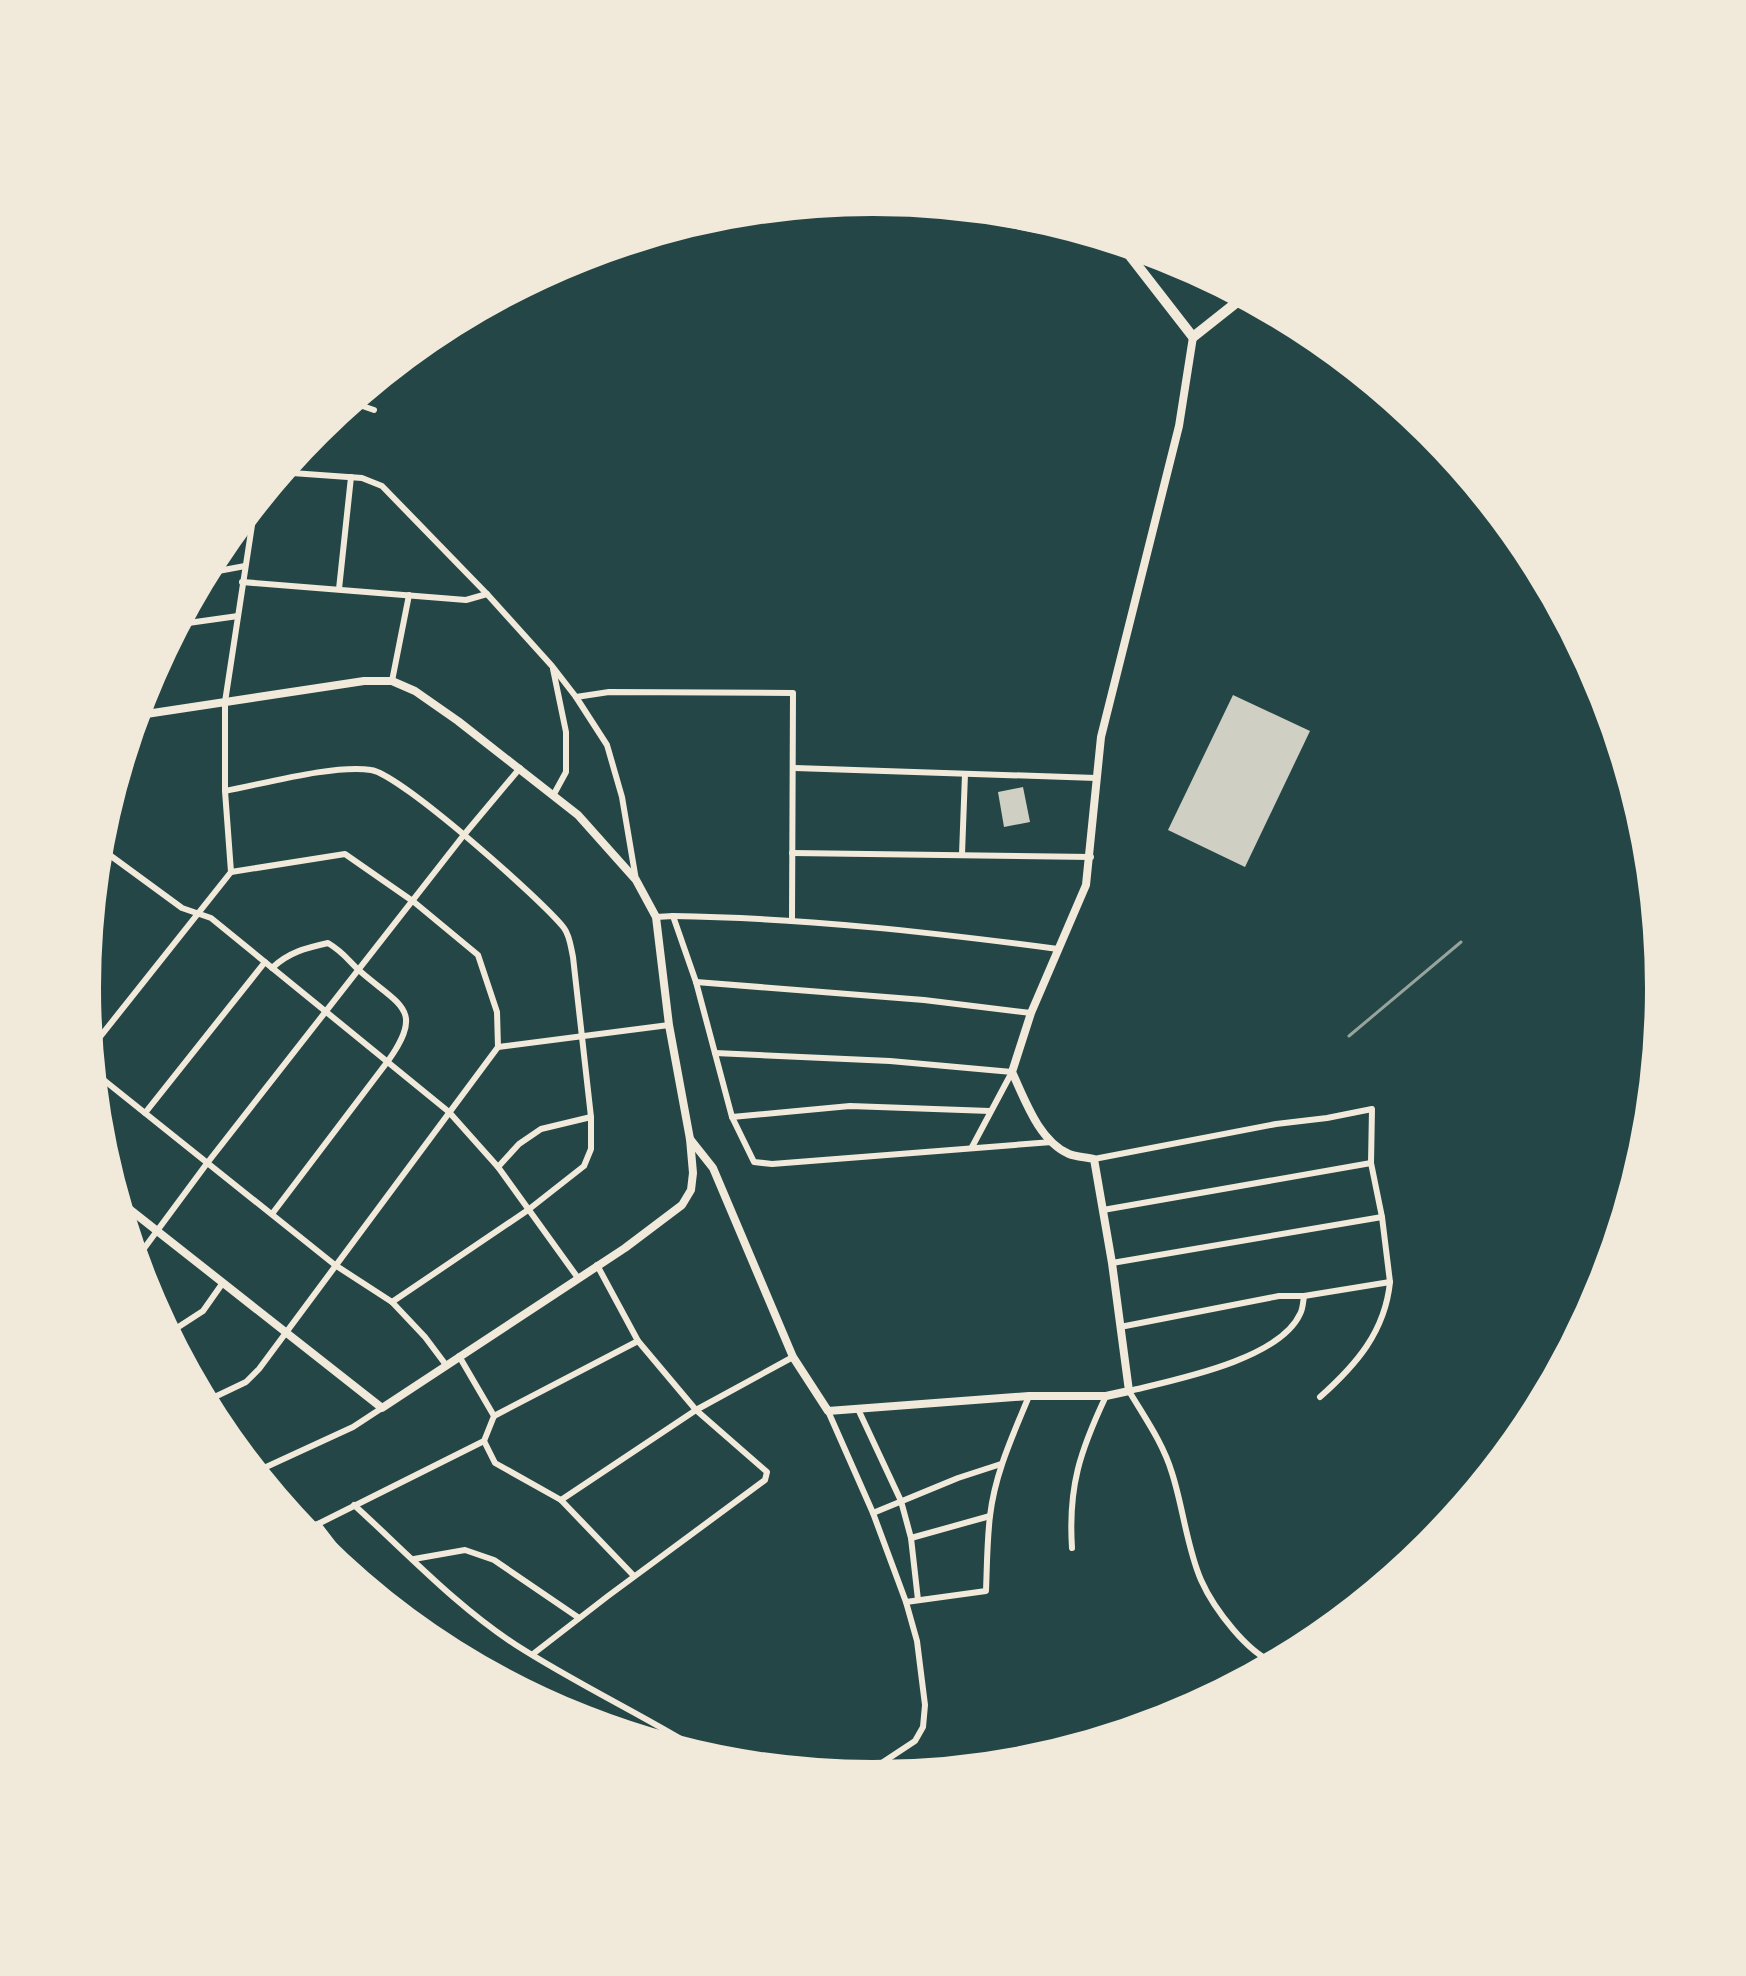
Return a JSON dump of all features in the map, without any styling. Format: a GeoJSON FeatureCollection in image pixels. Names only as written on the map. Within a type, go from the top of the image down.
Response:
{"type":"FeatureCollection","features":[{"type":"Feature","properties":{"kind":"main road"},"geometry":{"type":"LineString","coordinates":[[1129,254],[1193,337],[1237,302]]}},
{"type":"Feature","properties":{"kind":"street"},"geometry":{"type":"LineString","coordinates":[[972,1147],[1012,1072],[1031,1013],[1086,885],[1101,737],[1179,426],[1193,337]]}},
{"type":"Feature","properties":{"kind":"street"},"geometry":{"type":"LineString","coordinates":[[360,405],[374,410]]}},
{"type":"Feature","properties":{"kind":"street"},"geometry":{"type":"LineString","coordinates":[[292,473],[351,477],[373,482],[390,492],[552,666],[607,745],[622,797],[636,880]]}},
{"type":"Feature","properties":{"kind":"street"},"geometry":{"type":"LineString","coordinates":[[339,589],[351,477]]}},
{"type":"Feature","properties":{"kind":"street"},"geometry":{"type":"LineString","coordinates":[[98,1039],[231,872],[225,791],[225,702],[252,521]]}},
{"type":"Feature","properties":{"kind":"street"},"geometry":{"type":"LineString","coordinates":[[218,571],[245,566]]}},
{"type":"Feature","properties":{"kind":"street"},"geometry":{"type":"LineString","coordinates":[[242,582],[466,600],[487,594]]}},
{"type":"Feature","properties":{"kind":"street"},"geometry":{"type":"LineString","coordinates":[[392,681],[409,595]]}},
{"type":"Feature","properties":{"kind":"street"},"geometry":{"type":"LineString","coordinates":[[187,623],[238,616]]}},
{"type":"Feature","properties":{"kind":"street"},"geometry":{"type":"LineString","coordinates":[[552,666],[566,732],[566,772],[554,794]]}},
{"type":"Feature","properties":{"kind":"street"},"geometry":{"type":"LineString","coordinates":[[146,714],[364,681],[392,681],[415,691],[578,815],[636,880],[656,917],[669,1025],[690,1139],[692,1182],[682,1205],[353,1427],[263,1468]]}},
{"type":"Feature","properties":{"kind":"street"},"geometry":{"type":"LineString","coordinates":[[576,697],[609,692],[793,693],[792,920]]}},
{"type":"Feature","properties":{"kind":"street"},"geometry":{"type":"LineString","coordinates":[[142,1251],[208,1162],[463,836],[520,768]]}},
{"type":"Feature","properties":{"kind":"street"},"geometry":{"type":"LineString","coordinates":[[795,768],[1096,778]]}},
{"type":"Feature","properties":{"kind":"street"},"geometry":{"type":"LineString","coordinates":[[225,791],[338,770],[371,770],[386,775],[539,901],[567,931],[573,957],[591,1117],[591,1149],[584,1166],[528,1210],[392,1302]]}},
{"type":"Feature","properties":{"kind":"street"},"geometry":{"type":"LineString","coordinates":[[962,854],[965,774]]}},
{"type":"Feature","properties":{"kind":"street"},"geometry":{"type":"LineString","coordinates":[[792,853],[1091,857]]}},
{"type":"Feature","properties":{"kind":"street"},"geometry":{"type":"LineString","coordinates":[[108,854],[182,908],[211,918],[328,1010],[449,1112],[498,1167],[578,1278]]}},
{"type":"Feature","properties":{"kind":"street"},"geometry":{"type":"LineString","coordinates":[[213,1398],[246,1382],[286,1335],[498,1047],[497,1012],[478,955],[414,902],[345,854],[231,872]]}},
{"type":"Feature","properties":{"kind":"street"},"geometry":{"type":"LineString","coordinates":[[673,916],[696,982],[732,1117],[754,1162],[772,1164],[1052,1142]]}},
{"type":"Feature","properties":{"kind":"street"},"geometry":{"type":"LineString","coordinates":[[656,917],[792,920],[936,933],[1058,949]]}},
{"type":"Feature","properties":{"kind":"street"},"geometry":{"type":"LineString","coordinates":[[272,968],[299,949],[328,943],[346,954],[360,971],[386,990],[403,1008],[406,1027],[402,1040],[388,1061],[272,1214]]}},
{"type":"Feature","properties":{"kind":"street"},"geometry":{"type":"LineString","coordinates":[[145,1113],[265,962]]}},
{"type":"Feature","properties":{"kind":"street"},"geometry":{"type":"LineString","coordinates":[[696,982],[924,1000],[1031,1013]]}},
{"type":"Feature","properties":{"kind":"street"},"geometry":{"type":"LineString","coordinates":[[498,1047],[669,1025]]}},
{"type":"Feature","properties":{"kind":"street"},"geometry":{"type":"LineString","coordinates":[[715,1053],[890,1061],[1012,1072]]}},
{"type":"Feature","properties":{"kind":"street"},"geometry":{"type":"LineString","coordinates":[[1012,1072],[1030,1110],[1052,1142],[1069,1155],[1094,1159],[1372,1109],[1371,1163],[1390,1282],[1388,1304],[1375,1335],[1351,1369],[1320,1397]]}},
{"type":"Feature","properties":{"kind":"street"},"geometry":{"type":"LineString","coordinates":[[102,1079],[335,1265],[392,1302],[446,1365]]}},
{"type":"Feature","properties":{"kind":"street"},"geometry":{"type":"LineString","coordinates":[[732,1117],[850,1106],[990,1111]]}},
{"type":"Feature","properties":{"kind":"street"},"geometry":{"type":"LineString","coordinates":[[498,1167],[519,1144],[541,1129],[591,1117]]}},
{"type":"Feature","properties":{"kind":"street"},"geometry":{"type":"LineString","coordinates":[[690,1139],[713,1168],[793,1357],[828,1411],[873,1513],[906,1602],[917,1641],[925,1717],[923,1727],[908,1746],[879,1765]]}},
{"type":"Feature","properties":{"kind":"street"},"geometry":{"type":"LineString","coordinates":[[1094,1159],[1129,1391],[1160,1441],[1172,1472],[1201,1579],[1216,1605],[1248,1646],[1265,1659]]}},
{"type":"Feature","properties":{"kind":"street"},"geometry":{"type":"LineString","coordinates":[[1103,1210],[1371,1163]]}},
{"type":"Feature","properties":{"kind":"street"},"geometry":{"type":"LineString","coordinates":[[128,1208],[382,1408]]}},
{"type":"Feature","properties":{"kind":"street"},"geometry":{"type":"LineString","coordinates":[[1112,1263],[1382,1217]]}},
{"type":"Feature","properties":{"kind":"street"},"geometry":{"type":"LineString","coordinates":[[533,1654],[765,1480],[767,1472],[696,1410],[638,1341],[597,1265]]}},
{"type":"Feature","properties":{"kind":"street"},"geometry":{"type":"LineString","coordinates":[[1120,1327],[1279,1296],[1304,1296],[1390,1282]]}},
{"type":"Feature","properties":{"kind":"street"},"geometry":{"type":"LineString","coordinates":[[175,1329],[203,1311],[222,1284]]}},
{"type":"Feature","properties":{"kind":"street"},"geometry":{"type":"LineString","coordinates":[[828,1411],[1029,1396],[1106,1396],[1129,1391],[1191,1376],[1254,1354],[1284,1335],[1300,1315],[1304,1296]]}},
{"type":"Feature","properties":{"kind":"street"},"geometry":{"type":"LineString","coordinates":[[313,1525],[484,1441],[494,1416],[638,1341]]}},
{"type":"Feature","properties":{"kind":"street"},"geometry":{"type":"LineString","coordinates":[[459,1356],[494,1416]]}},
{"type":"Feature","properties":{"kind":"street"},"geometry":{"type":"LineString","coordinates":[[561,1500],[696,1410],[793,1357]]}},
{"type":"Feature","properties":{"kind":"street"},"geometry":{"type":"LineString","coordinates":[[906,1602],[986,1591],[990,1516],[1001,1464],[1029,1396]]}},
{"type":"Feature","properties":{"kind":"street"},"geometry":{"type":"LineString","coordinates":[[1072,1548],[1073,1487],[1085,1440],[1106,1396]]}},
{"type":"Feature","properties":{"kind":"street"},"geometry":{"type":"LineString","coordinates":[[858,1409],[901,1501],[911,1538],[918,1600]]}},
{"type":"Feature","properties":{"kind":"street"},"geometry":{"type":"LineString","coordinates":[[484,1441],[495,1463],[561,1500],[634,1576]]}},
{"type":"Feature","properties":{"kind":"street"},"geometry":{"type":"LineString","coordinates":[[873,1513],[1001,1464]]}},
{"type":"Feature","properties":{"kind":"street"},"geometry":{"type":"LineString","coordinates":[[354,1505],[484,1622],[533,1654],[690,1743]]}},
{"type":"Feature","properties":{"kind":"street"},"geometry":{"type":"LineString","coordinates":[[911,1538],[990,1516]]}},
{"type":"Feature","properties":{"kind":"street"},"geometry":{"type":"LineString","coordinates":[[318,1524],[339,1551]]}},
{"type":"Feature","properties":{"kind":"street"},"geometry":{"type":"LineString","coordinates":[[414,1559],[465,1550],[494,1560],[579,1618]]}},
{"type":"Feature","properties":{"kind":"shaded area"},"geometry":{"type":"Polygon","coordinates":[[[873,211],[974,218],[1074,237],[1123,252],[1217,291],[1262,315],[1305,342],[1385,404],[1457,476],[1489,515],[1519,556],[1570,644],[1609,738],[1624,787],[1635,836],[1648,937],[1650,988],[1643,1089],[1624,1189],[1609,1238],[1570,1332],[1546,1377],[1519,1420],[1457,1500],[1385,1572],[1346,1604],[1305,1634],[1217,1685],[1123,1724],[1074,1739],[1025,1750],[924,1763],[873,1765],[772,1758],[672,1739],[623,1724],[529,1685],[484,1661],[441,1634],[361,1572],[289,1500],[257,1461],[227,1420],[176,1332],[137,1238],[122,1189],[111,1140],[98,1039],[96,988],[103,887],[122,787],[137,738],[176,644],[200,599],[227,556],[289,476],[361,404],[400,372],[441,342],[529,291],[623,252],[672,237],[721,226],[822,213],[873,211]]]}},
{"type":"Feature","properties":{"kind":"building"},"geometry":{"type":"Polygon","coordinates":[[[1233,695],[1310,731],[1245,867],[1168,830],[1233,695]]]}},
{"type":"Feature","properties":{"kind":"building"},"geometry":{"type":"Polygon","coordinates":[[[1023,787],[1030,822],[1004,827],[998,792],[1023,787]]]}},
{"type":"Feature","properties":{"kind":"railway"},"geometry":{"type":"LineString","coordinates":[[1349,1036],[1461,942]]}}]}
